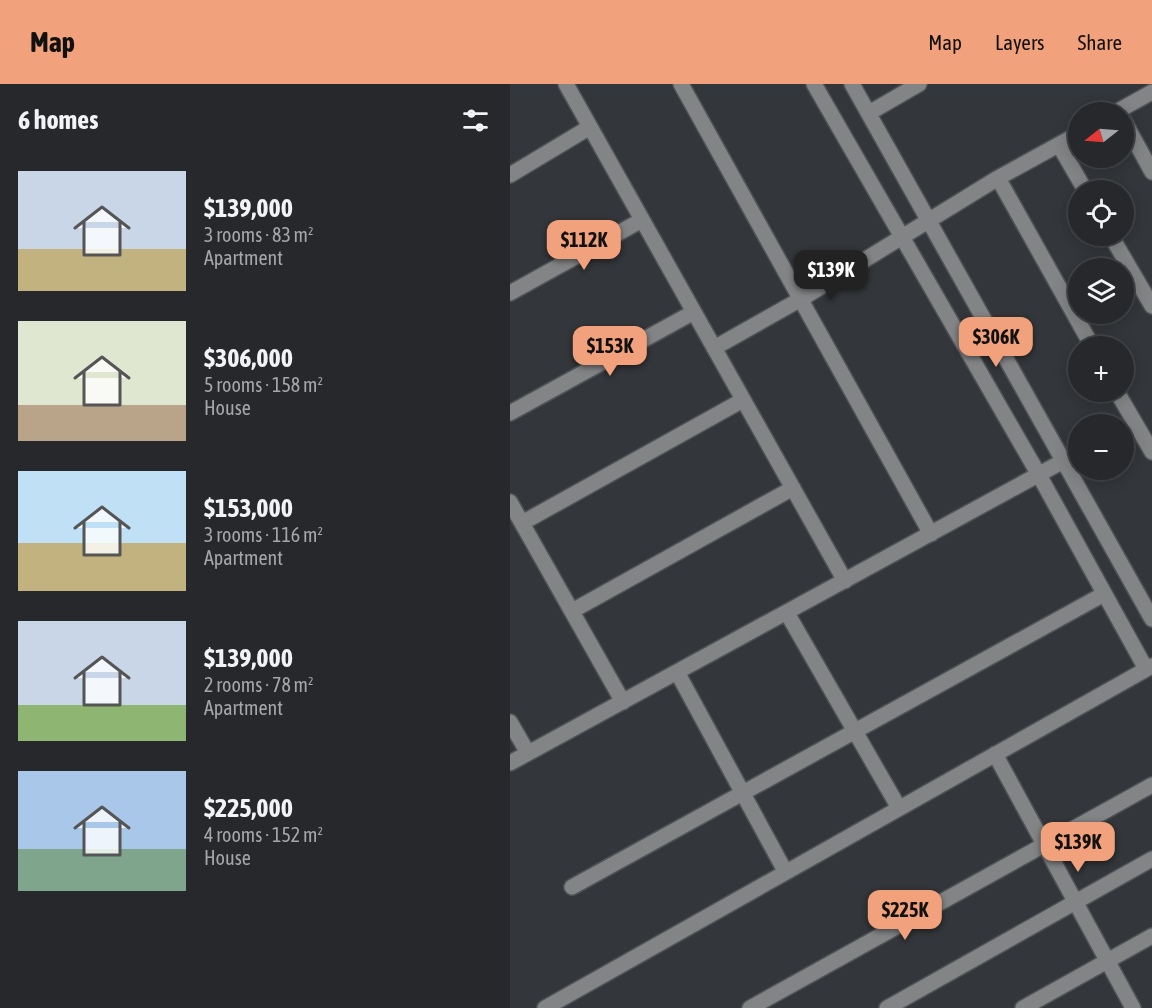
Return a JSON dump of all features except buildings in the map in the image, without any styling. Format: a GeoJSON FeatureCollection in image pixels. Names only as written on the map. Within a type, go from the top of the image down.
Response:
{"type":"FeatureCollection","features":[{"type":"Feature","properties":{"kind":"street"},"geometry":{"type":"LineString","coordinates":[[567,84],[845,581]]}},
{"type":"Feature","properties":{"kind":"street"},"geometry":{"type":"LineString","coordinates":[[681,84],[931,534]]}},
{"type":"Feature","properties":{"kind":"street"},"geometry":{"type":"LineString","coordinates":[[550,1007],[1149,668],[1104,594],[1039,476],[814,84]]}},
{"type":"Feature","properties":{"kind":"street"},"geometry":{"type":"LineString","coordinates":[[852,84],[1152,620]]}},
{"type":"Feature","properties":{"kind":"street"},"geometry":{"type":"LineString","coordinates":[[869,113],[919,84]]}},
{"type":"Feature","properties":{"kind":"street"},"geometry":{"type":"LineString","coordinates":[[1134,104],[1152,92]]}},
{"type":"Feature","properties":{"kind":"street"},"geometry":{"type":"LineString","coordinates":[[510,175],[590,127]]}},
{"type":"Feature","properties":{"kind":"street"},"geometry":{"type":"LineString","coordinates":[[714,348],[801,299],[998,178],[1068,140]]}},
{"type":"Feature","properties":{"kind":"street"},"geometry":{"type":"LineString","coordinates":[[1134,140],[1152,172]]}},
{"type":"Feature","properties":{"kind":"street"},"geometry":{"type":"LineString","coordinates":[[1059,145],[1079,180]]}},
{"type":"Feature","properties":{"kind":"street"},"geometry":{"type":"LineString","coordinates":[[998,178],[1086,336]]}},
{"type":"Feature","properties":{"kind":"street"},"geometry":{"type":"LineString","coordinates":[[510,293],[642,220]]}},
{"type":"Feature","properties":{"kind":"street"},"geometry":{"type":"LineString","coordinates":[[1118,246],[1152,306]]}},
{"type":"Feature","properties":{"kind":"street"},"geometry":{"type":"LineString","coordinates":[[510,413],[694,312]]}},
{"type":"Feature","properties":{"kind":"street"},"geometry":{"type":"LineString","coordinates":[[522,523],[743,400]]}},
{"type":"Feature","properties":{"kind":"street"},"geometry":{"type":"LineString","coordinates":[[1134,432],[1151,454]]}},
{"type":"Feature","properties":{"kind":"street"},"geometry":{"type":"LineString","coordinates":[[510,763],[1068,459]]}},
{"type":"Feature","properties":{"kind":"street"},"geometry":{"type":"LineString","coordinates":[[572,611],[793,488]]}},
{"type":"Feature","properties":{"kind":"street"},"geometry":{"type":"LineString","coordinates":[[510,502],[623,702]]}},
{"type":"Feature","properties":{"kind":"street"},"geometry":{"type":"LineString","coordinates":[[572,887],[1104,594]]}},
{"type":"Feature","properties":{"kind":"street"},"geometry":{"type":"LineString","coordinates":[[787,613],[899,808]]}},
{"type":"Feature","properties":{"kind":"street"},"geometry":{"type":"LineString","coordinates":[[677,672],[785,872]]}},
{"type":"Feature","properties":{"kind":"street"},"geometry":{"type":"LineString","coordinates":[[510,722],[528,753]]}},
{"type":"Feature","properties":{"kind":"street"},"geometry":{"type":"LineString","coordinates":[[995,754],[1132,1008]]}},
{"type":"Feature","properties":{"kind":"street"},"geometry":{"type":"LineString","coordinates":[[750,1008],[1152,785]]}},
{"type":"Feature","properties":{"kind":"street"},"geometry":{"type":"LineString","coordinates":[[888,1008],[1152,859]]}},
{"type":"Feature","properties":{"kind":"street"},"geometry":{"type":"LineString","coordinates":[[1023,1008],[1152,936]]}}]}
